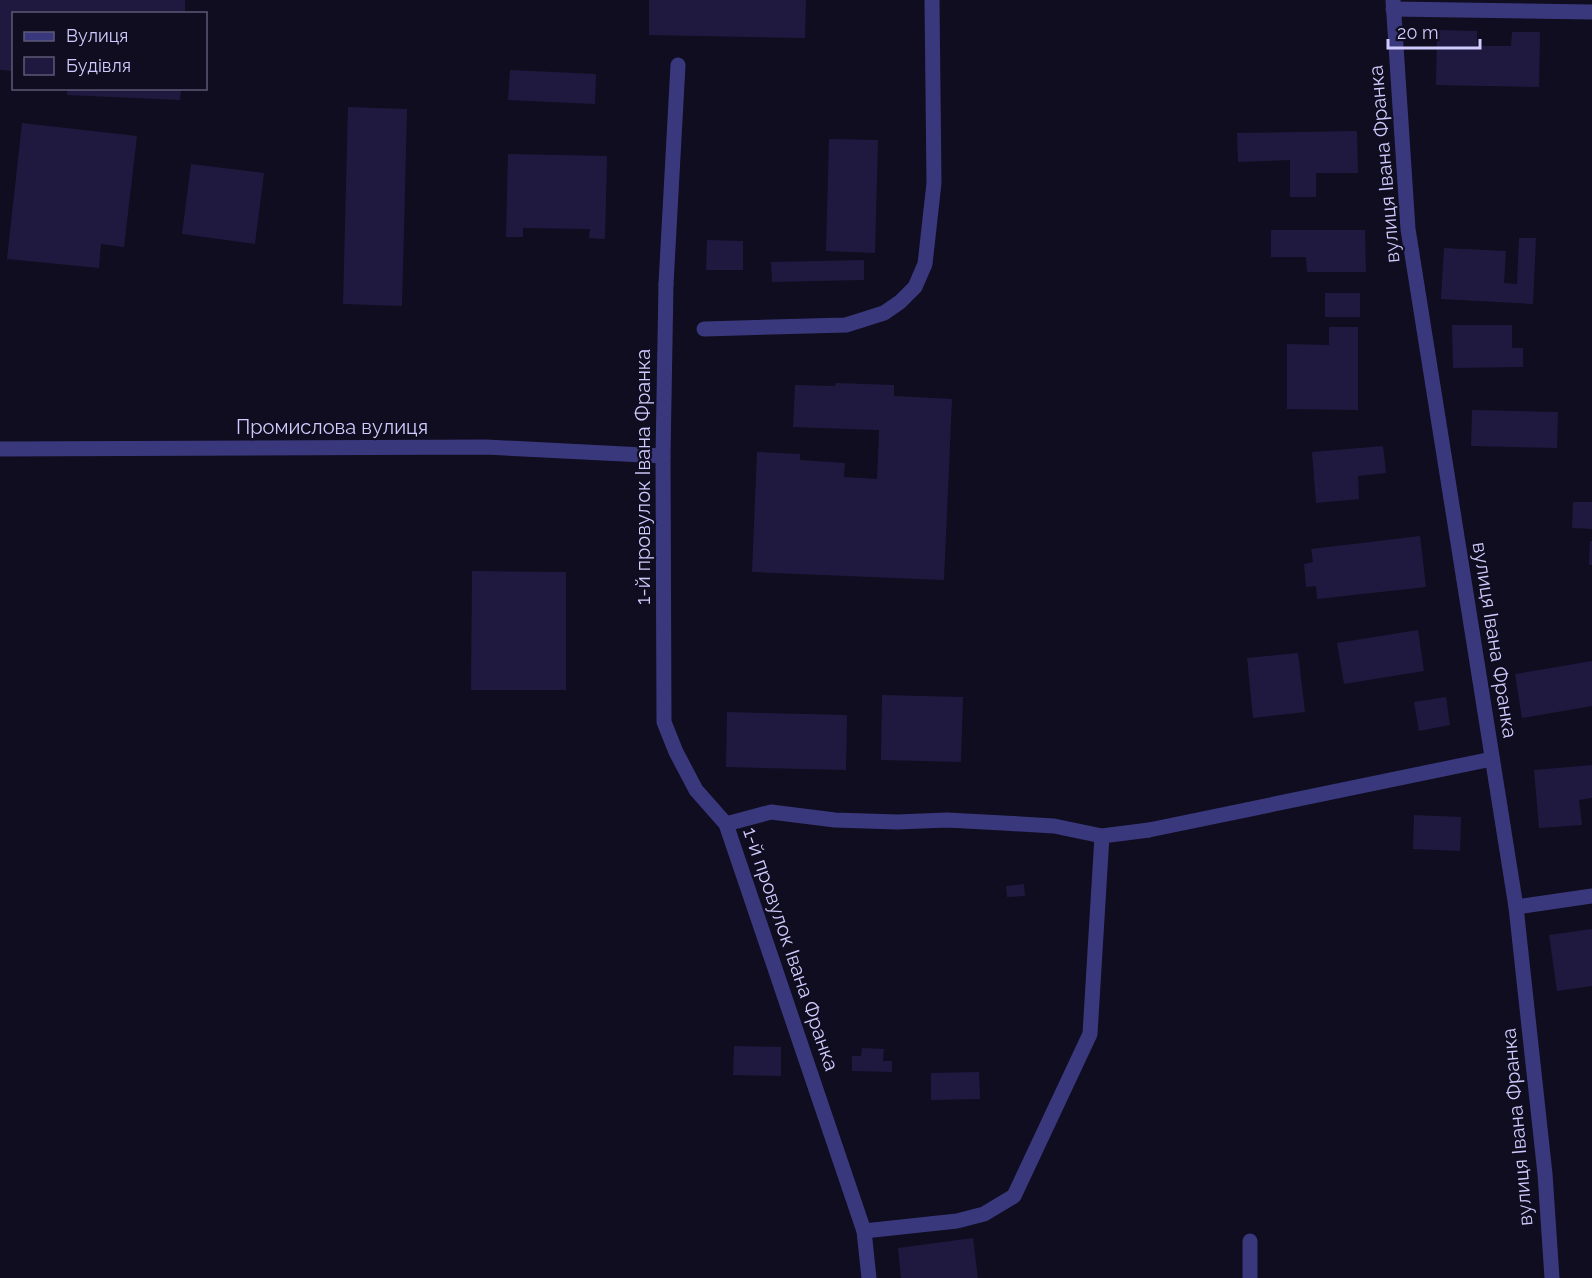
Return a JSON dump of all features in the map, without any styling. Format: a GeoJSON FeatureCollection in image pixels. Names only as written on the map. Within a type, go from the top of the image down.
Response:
{"type":"FeatureCollection","features":[{"type":"Feature","properties":{"kind":"street"},"geometry":{"type":"LineString","coordinates":[[704,328],[846,325],[884,313],[900,302],[915,287],[925,264],[934,183],[932,0]]}},
{"type":"Feature","properties":{"kind":"street","name":"вулиця Івана Франка"},"geometry":{"type":"LineString","coordinates":[[1552,1278],[1545,1174],[1516,907],[1408,229],[1393,4],[1592,12]]}},
{"type":"Feature","properties":{"kind":"street","name":"1-й провулок Івана Франка"},"geometry":{"type":"LineString","coordinates":[[678,65],[666,284],[663,456],[664,722],[676,752],[696,790],[726,824],[864,1231],[868,1278]]}},
{"type":"Feature","properties":{"kind":"street","name":"Промислова вулиця"},"geometry":{"type":"LineString","coordinates":[[0,450],[486,447],[663,456]]}},
{"type":"Feature","properties":{"kind":"street"},"geometry":{"type":"LineString","coordinates":[[726,824],[771,812],[836,820],[1003,822],[1054,826],[1102,836],[1149,830],[1492,759]]}},
{"type":"Feature","properties":{"kind":"street"},"geometry":{"type":"LineString","coordinates":[[864,1231],[957,1221],[984,1214],[1014,1196],[1090,1034],[1102,836]]}},
{"type":"Feature","properties":{"kind":"street"},"geometry":{"type":"LineString","coordinates":[[1516,907],[1592,896]]}},
{"type":"Feature","properties":{"kind":"street"},"geometry":{"type":"LineString","coordinates":[[1250,1241],[1250,1278]]}},
{"type":"Feature","properties":{"kind":"building"},"geometry":{"type":"Polygon","coordinates":[[[0,0],[185,0],[185,12],[12,12],[12,71],[0,70],[0,0]]]}},
{"type":"Feature","properties":{"kind":"building"},"geometry":{"type":"Polygon","coordinates":[[[649,0],[806,0],[805,38],[649,35],[649,0]]]}},
{"type":"Feature","properties":{"kind":"building"},"geometry":{"type":"Polygon","coordinates":[[[1437,30],[1477,31],[1477,46],[1511,46],[1512,32],[1540,32],[1539,87],[1436,85],[1437,30]]]}},
{"type":"Feature","properties":{"kind":"building"},"geometry":{"type":"Polygon","coordinates":[[[510,70],[596,74],[595,104],[508,100],[510,70]]]}},
{"type":"Feature","properties":{"kind":"building"},"geometry":{"type":"Polygon","coordinates":[[[67,90],[181,90],[180,100],[67,95],[67,90]]]}},
{"type":"Feature","properties":{"kind":"building"},"geometry":{"type":"Polygon","coordinates":[[[348,107],[407,109],[402,306],[343,304],[348,107]]]}},
{"type":"Feature","properties":{"kind":"building"},"geometry":{"type":"Polygon","coordinates":[[[22,123],[137,136],[124,247],[101,244],[99,268],[7,259],[22,123]]]}},
{"type":"Feature","properties":{"kind":"building"},"geometry":{"type":"Polygon","coordinates":[[[1357,131],[1358,173],[1316,173],[1316,197],[1290,197],[1290,160],[1238,162],[1237,133],[1357,131]]]}},
{"type":"Feature","properties":{"kind":"building"},"geometry":{"type":"Polygon","coordinates":[[[829,139],[878,140],[875,253],[826,251],[829,139]]]}},
{"type":"Feature","properties":{"kind":"building"},"geometry":{"type":"Polygon","coordinates":[[[508,154],[607,156],[605,239],[589,238],[590,229],[523,228],[523,237],[506,237],[508,154]]]}},
{"type":"Feature","properties":{"kind":"building"},"geometry":{"type":"Polygon","coordinates":[[[191,164],[264,173],[255,244],[182,234],[191,164]]]}},
{"type":"Feature","properties":{"kind":"building"},"geometry":{"type":"Polygon","coordinates":[[[1271,230],[1365,230],[1366,272],[1307,272],[1306,257],[1271,257],[1271,230]]]}},
{"type":"Feature","properties":{"kind":"building"},"geometry":{"type":"Polygon","coordinates":[[[1519,238],[1536,238],[1533,304],[1441,299],[1444,248],[1506,251],[1504,283],[1517,284],[1519,238]]]}},
{"type":"Feature","properties":{"kind":"building"},"geometry":{"type":"Polygon","coordinates":[[[707,240],[743,241],[743,270],[706,270],[707,240]]]}},
{"type":"Feature","properties":{"kind":"building"},"geometry":{"type":"Polygon","coordinates":[[[864,260],[864,280],[772,282],[771,262],[864,260]]]}},
{"type":"Feature","properties":{"kind":"building"},"geometry":{"type":"Polygon","coordinates":[[[1325,293],[1360,293],[1360,317],[1325,317],[1325,293]]]}},
{"type":"Feature","properties":{"kind":"building"},"geometry":{"type":"Polygon","coordinates":[[[1452,325],[1512,325],[1512,348],[1523,348],[1523,367],[1453,368],[1452,325]]]}},
{"type":"Feature","properties":{"kind":"building"},"geometry":{"type":"Polygon","coordinates":[[[1329,327],[1358,327],[1358,410],[1287,409],[1287,344],[1329,345],[1329,327]]]}},
{"type":"Feature","properties":{"kind":"building"},"geometry":{"type":"Polygon","coordinates":[[[836,383],[894,385],[894,396],[952,399],[944,580],[752,572],[757,452],[800,454],[800,460],[845,463],[844,477],[877,479],[879,430],[793,427],[795,385],[835,386],[836,383]]]}},
{"type":"Feature","properties":{"kind":"building"},"geometry":{"type":"Polygon","coordinates":[[[1472,410],[1558,412],[1557,448],[1471,446],[1472,410]]]}},
{"type":"Feature","properties":{"kind":"building"},"geometry":{"type":"Polygon","coordinates":[[[1383,446],[1386,473],[1358,476],[1359,499],[1316,503],[1312,452],[1383,446]]]}},
{"type":"Feature","properties":{"kind":"building"},"geometry":{"type":"Polygon","coordinates":[[[1573,502],[1592,502],[1592,529],[1572,528],[1573,502]]]}},
{"type":"Feature","properties":{"kind":"building"},"geometry":{"type":"Polygon","coordinates":[[[1420,536],[1426,587],[1317,599],[1316,586],[1306,587],[1304,564],[1313,562],[1311,549],[1420,536]]]}},
{"type":"Feature","properties":{"kind":"building"},"geometry":{"type":"Polygon","coordinates":[[[1590,541],[1592,541],[1592,565],[1589,565],[1590,541]]]}},
{"type":"Feature","properties":{"kind":"building"},"geometry":{"type":"Polygon","coordinates":[[[472,571],[566,572],[566,690],[471,690],[472,571]]]}},
{"type":"Feature","properties":{"kind":"building"},"geometry":{"type":"Polygon","coordinates":[[[1418,630],[1424,671],[1344,684],[1337,643],[1418,630]]]}},
{"type":"Feature","properties":{"kind":"building"},"geometry":{"type":"Polygon","coordinates":[[[1298,653],[1305,712],[1253,718],[1247,658],[1298,653]]]}},
{"type":"Feature","properties":{"kind":"building"},"geometry":{"type":"Polygon","coordinates":[[[1592,661],[1592,706],[1522,718],[1515,674],[1592,661]]]}},
{"type":"Feature","properties":{"kind":"building"},"geometry":{"type":"Polygon","coordinates":[[[882,695],[963,697],[961,762],[881,760],[882,695]]]}},
{"type":"Feature","properties":{"kind":"building"},"geometry":{"type":"Polygon","coordinates":[[[1446,697],[1450,725],[1419,731],[1414,702],[1446,697]]]}},
{"type":"Feature","properties":{"kind":"building"},"geometry":{"type":"Polygon","coordinates":[[[727,712],[847,715],[846,770],[726,767],[727,712]]]}},
{"type":"Feature","properties":{"kind":"building"},"geometry":{"type":"Polygon","coordinates":[[[1592,765],[1592,798],[1579,800],[1582,825],[1539,828],[1534,770],[1592,765]]]}},
{"type":"Feature","properties":{"kind":"building"},"geometry":{"type":"Polygon","coordinates":[[[1414,815],[1461,817],[1460,851],[1413,849],[1414,815]]]}},
{"type":"Feature","properties":{"kind":"building"},"geometry":{"type":"Polygon","coordinates":[[[1024,884],[1025,896],[1007,897],[1006,886],[1024,884]]]}},
{"type":"Feature","properties":{"kind":"building"},"geometry":{"type":"Polygon","coordinates":[[[1592,929],[1592,986],[1557,991],[1549,935],[1592,929]]]}},
{"type":"Feature","properties":{"kind":"building"},"geometry":{"type":"Polygon","coordinates":[[[734,1046],[781,1047],[781,1076],[733,1075],[734,1046]]]}},
{"type":"Feature","properties":{"kind":"building"},"geometry":{"type":"Polygon","coordinates":[[[862,1048],[884,1049],[883,1061],[892,1061],[892,1072],[852,1071],[852,1056],[861,1056],[862,1048]]]}},
{"type":"Feature","properties":{"kind":"building"},"geometry":{"type":"Polygon","coordinates":[[[979,1072],[980,1099],[931,1100],[931,1073],[979,1072]]]}},
{"type":"Feature","properties":{"kind":"building"},"geometry":{"type":"Polygon","coordinates":[[[973,1238],[978,1278],[901,1278],[898,1248],[973,1238]]]}}]}
